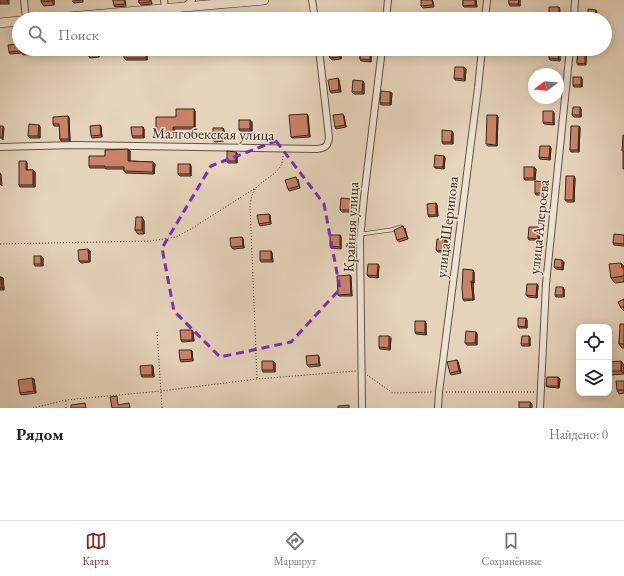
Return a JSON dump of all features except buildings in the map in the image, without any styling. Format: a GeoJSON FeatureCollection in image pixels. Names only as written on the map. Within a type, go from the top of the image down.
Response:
{"type":"FeatureCollection","features":[{"type":"Feature","properties":{"kind":"street"},"geometry":{"type":"LineString","coordinates":[[24,0],[25,12]]}},
{"type":"Feature","properties":{"kind":"street"},"geometry":{"type":"LineString","coordinates":[[164,4],[263,0]]}},
{"type":"Feature","properties":{"kind":"street"},"geometry":{"type":"LineString","coordinates":[[101,12],[164,4],[263,0]]}},
{"type":"Feature","properties":{"kind":"street"},"geometry":{"type":"LineString","coordinates":[[312,0],[314,12]]}},
{"type":"Feature","properties":{"kind":"street"},"geometry":{"type":"LineString","coordinates":[[387,12],[388,0]]}},
{"type":"Feature","properties":{"kind":"street"},"geometry":{"type":"LineString","coordinates":[[486,12],[487,0]]}},
{"type":"Feature","properties":{"kind":"street"},"geometry":{"type":"LineString","coordinates":[[574,12],[575,0]]}},
{"type":"Feature","properties":{"kind":"street"},"geometry":{"type":"LineString","coordinates":[[0,23],[12,22]]}},
{"type":"Feature","properties":{"kind":"street","name":"Малгобекская улица"},"geometry":{"type":"LineString","coordinates":[[0,147],[76,145],[325,148],[328,144],[329,137],[320,56]]}},
{"type":"Feature","properties":{"kind":"street","name":"Крайняя улица"},"geometry":{"type":"LineString","coordinates":[[362,408],[361,234],[381,56]]}},
{"type":"Feature","properties":{"kind":"street","name":"улица Шерипова"},"geometry":{"type":"LineString","coordinates":[[438,408],[481,56]]}},
{"type":"Feature","properties":{"kind":"street","name":"улица Алероева"},"geometry":{"type":"LineString","coordinates":[[540,408],[546,284],[569,56]]}},
{"type":"Feature","properties":{"kind":"lane"},"geometry":{"type":"LineString","coordinates":[[361,234],[391,230],[401,226]]}},
{"type":"Feature","properties":{"kind":"path"},"geometry":{"type":"LineString","coordinates":[[0,244],[152,241],[176,237],[257,187],[276,172],[281,165],[283,157],[282,148]]}},
{"type":"Feature","properties":{"kind":"path"},"geometry":{"type":"LineString","coordinates":[[257,187],[252,195],[250,205],[257,379]]}},
{"type":"Feature","properties":{"kind":"path"},"geometry":{"type":"LineString","coordinates":[[157,332],[162,408]]}},
{"type":"Feature","properties":{"kind":"path"},"geometry":{"type":"LineString","coordinates":[[33,408],[66,400],[161,391],[257,379],[362,371],[393,393],[540,392]]}},
{"type":"Feature","properties":{"kind":"path"},"geometry":{"type":"LineString","coordinates":[[66,400],[66,408]]}},
{"type":"Feature","properties":{"kind":"highlighted area"},"geometry":{"type":"Polygon","coordinates":[[[276,141],[324,204],[340,289],[291,342],[220,357],[174,311],[162,248],[211,166],[276,141]]]}}]}
